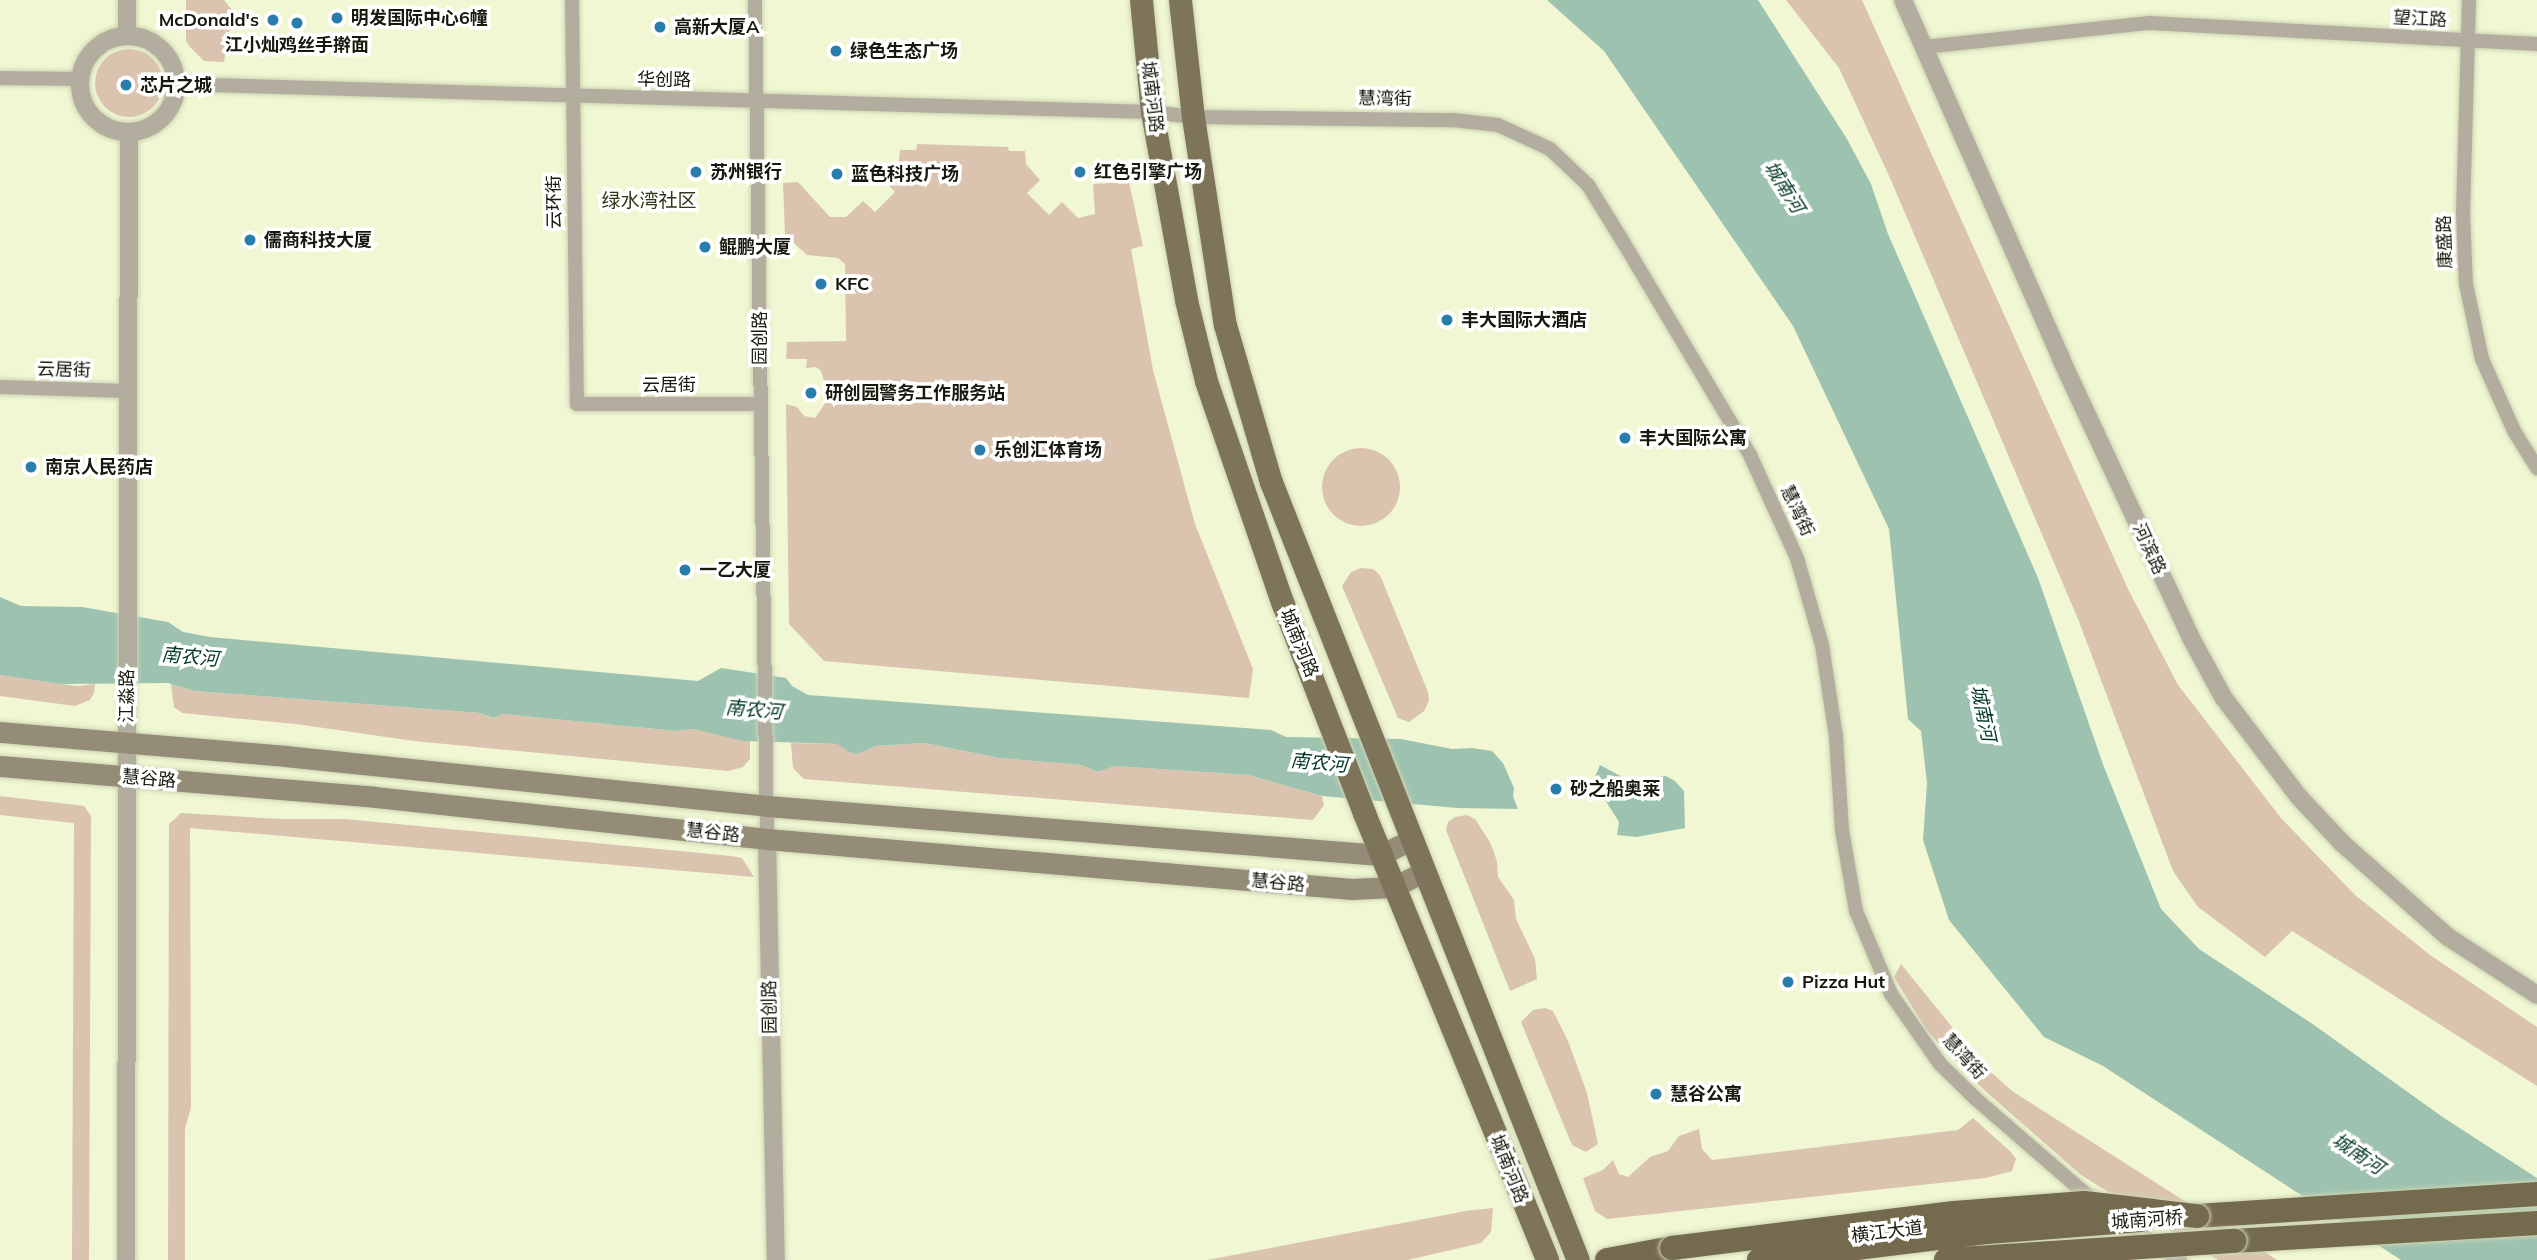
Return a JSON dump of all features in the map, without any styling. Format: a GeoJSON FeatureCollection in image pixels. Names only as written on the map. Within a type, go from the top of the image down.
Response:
{"type":"FeatureCollection","features":[{"type":"Feature","properties":{"kind":"highway","name":"城南河桥"},"geometry":{"type":"LineString","coordinates":[[1759,1260],[1988,1232],[2537,1194]]}},
{"type":"Feature","properties":{"kind":"highway"},"geometry":{"type":"LineString","coordinates":[[1607,1260],[1670,1254],[1954,1213],[2084,1203],[2197,1216]]}},
{"type":"Feature","properties":{"kind":"highway","name":"城南河桥"},"geometry":{"type":"LineString","coordinates":[[1946,1260],[2537,1223]]}},
{"type":"Feature","properties":{"kind":"highway"},"geometry":{"type":"LineString","coordinates":[[2128,1260],[2234,1241]]}},
{"type":"Feature","properties":{"kind":"main road","name":"城南河路"},"geometry":{"type":"LineString","coordinates":[[1141,0],[1152,113],[1186,300],[1206,381],[1283,604],[1380,855],[1547,1260]]}},
{"type":"Feature","properties":{"kind":"main road","name":"城南河路"},"geometry":{"type":"LineString","coordinates":[[1180,0],[1212,255],[1225,325],[1242,387],[1293,543],[1578,1260]]}},
{"type":"Feature","properties":{"kind":"main road","name":"慧谷路"},"geometry":{"type":"LineString","coordinates":[[0,732],[285,756],[767,806],[1380,855]]}},
{"type":"Feature","properties":{"kind":"main road","name":"慧谷路"},"geometry":{"type":"LineString","coordinates":[[0,766],[375,797],[767,839],[1352,889],[1393,887],[1424,872]]}},
{"type":"Feature","properties":{"kind":"main road"},"geometry":{"type":"LineString","coordinates":[[1380,855],[1411,840]]}},
{"type":"Feature","properties":{"kind":"street"},"geometry":{"type":"LineString","coordinates":[[127,0],[127,36]]}},
{"type":"Feature","properties":{"kind":"street","name":"云环街"},"geometry":{"type":"LineString","coordinates":[[572,0],[578,404]]}},
{"type":"Feature","properties":{"kind":"street","name":"园创路"},"geometry":{"type":"LineString","coordinates":[[755,0],[776,1260]]}},
{"type":"Feature","properties":{"kind":"street","name":"河滨路"},"geometry":{"type":"LineString","coordinates":[[1903,0],[2060,359],[2191,638],[2222,696],[2291,788],[2342,843],[2448,937],[2537,995]]}},
{"type":"Feature","properties":{"kind":"street","name":"康盛路"},"geometry":{"type":"LineString","coordinates":[[2469,0],[2463,213],[2466,284],[2482,359],[2514,432],[2537,468]]}},
{"type":"Feature","properties":{"kind":"street","name":"望江路"},"geometry":{"type":"LineString","coordinates":[[1924,47],[2150,23],[2537,44]]}},
{"type":"Feature","properties":{"kind":"street"},"geometry":{"type":"LineString","coordinates":[[127,36],[153,43],[164,52],[173,65],[176,84],[169,110],[160,121],[145,130],[129,133],[112,130],[97,122],[86,109],[80,93],[80,79],[85,61],[96,48],[109,39],[127,36]]}},
{"type":"Feature","properties":{"kind":"street"},"geometry":{"type":"LineString","coordinates":[[0,78],[80,79]]}},
{"type":"Feature","properties":{"kind":"street","name":"华创路"},"geometry":{"type":"LineString","coordinates":[[176,84],[574,98],[1152,113]]}},
{"type":"Feature","properties":{"kind":"street","name":"慧湾街"},"geometry":{"type":"LineString","coordinates":[[1152,113],[1193,117],[1391,118],[1498,125],[1550,149],[1588,186],[1750,455],[1797,558],[1822,645],[1836,737],[1842,830],[1856,911],[1891,994],[1949,1073],[2107,1212],[2180,1260]]}},
{"type":"Feature","properties":{"kind":"street","name":"江淼路"},"geometry":{"type":"LineString","coordinates":[[126,1260],[125,743],[128,610],[126,391],[129,133]]}},
{"type":"Feature","properties":{"kind":"street","name":"云居街"},"geometry":{"type":"LineString","coordinates":[[0,387],[126,391]]}},
{"type":"Feature","properties":{"kind":"street","name":"云居街"},"geometry":{"type":"LineString","coordinates":[[578,404],[760,404]]}},
{"type":"Feature","properties":{"kind":"street","name":"横江大道"},"geometry":{"type":"LineString","coordinates":[[1670,1254],[1932,1226],[2107,1212]]}},
{"type":"Feature","properties":{"kind":"street"},"geometry":{"type":"LineString","coordinates":[[2062,1260],[2163,1250]]}},
{"type":"Feature","properties":{"kind":"shaded area"},"geometry":{"type":"Polygon","coordinates":[[[186,0],[224,0],[233,11],[224,62],[204,61],[186,41],[186,0]]]}},
{"type":"Feature","properties":{"kind":"shaded area"},"geometry":{"type":"Polygon","coordinates":[[[1786,0],[1862,0],[2128,589],[2178,685],[2281,818],[2355,895],[2430,955],[2537,1027],[2537,1086],[2292,931],[2265,957],[2198,907],[2173,871],[2078,619],[1890,178],[1839,68],[1786,0]]]}},
{"type":"Feature","properties":{"kind":"shaded area"},"geometry":{"type":"Polygon","coordinates":[[[129,49],[142,52],[153,59],[160,70],[163,83],[160,96],[153,107],[142,114],[129,117],[116,114],[105,107],[98,96],[95,83],[98,70],[105,59],[116,52],[129,49]]]}},
{"type":"Feature","properties":{"kind":"shaded area","name":"乐创汇体育场"},"geometry":{"type":"Polygon","coordinates":[[[917,144],[1008,147],[1009,151],[1025,151],[1026,164],[1040,180],[1027,193],[1049,215],[1062,202],[1078,218],[1095,214],[1093,184],[1129,182],[1143,246],[1131,249],[1153,370],[1195,524],[1253,669],[1249,698],[824,661],[789,624],[786,404],[797,407],[804,416],[815,418],[826,402],[827,390],[821,371],[816,367],[806,368],[807,359],[786,359],[787,342],[846,341],[845,264],[838,258],[807,255],[785,235],[783,183],[798,182],[830,217],[846,217],[863,201],[875,212],[895,192],[884,180],[898,168],[900,150],[916,150],[917,144]]]}},
{"type":"Feature","properties":{"kind":"shaded area"},"geometry":{"type":"Polygon","coordinates":[[[1361,448],[1376,451],[1388,460],[1397,472],[1400,487],[1397,502],[1388,514],[1376,523],[1361,526],[1346,523],[1334,514],[1325,502],[1322,487],[1325,472],[1334,460],[1346,451],[1361,448]]]}},
{"type":"Feature","properties":{"kind":"shaded area"},"geometry":{"type":"Polygon","coordinates":[[[1361,568],[1373,569],[1380,575],[1428,692],[1429,701],[1424,711],[1409,722],[1398,718],[1342,586],[1351,572],[1361,568]]]}},
{"type":"Feature","properties":{"kind":"shaded area"},"geometry":{"type":"Polygon","coordinates":[[[0,675],[77,686],[95,684],[94,693],[90,700],[75,706],[0,696],[0,675]]]}},
{"type":"Feature","properties":{"kind":"shaded area"},"geometry":{"type":"Polygon","coordinates":[[[171,684],[194,691],[480,713],[493,718],[504,714],[676,731],[693,729],[750,741],[750,759],[743,767],[728,771],[414,741],[296,724],[182,713],[174,707],[171,684]]]}},
{"type":"Feature","properties":{"kind":"shaded area"},"geometry":{"type":"Polygon","coordinates":[[[791,743],[837,744],[858,754],[875,746],[924,743],[999,758],[1081,765],[1098,772],[1115,766],[1248,775],[1322,796],[1324,805],[1313,820],[804,779],[793,768],[791,743]]]}},
{"type":"Feature","properties":{"kind":"shaded area"},"geometry":{"type":"Polygon","coordinates":[[[0,796],[84,806],[91,816],[89,1260],[72,1260],[74,823],[0,815],[0,796]]]}},
{"type":"Feature","properties":{"kind":"shaded area"},"geometry":{"type":"Polygon","coordinates":[[[181,813],[280,819],[345,819],[731,856],[742,858],[754,877],[190,828],[191,1107],[185,1129],[185,1260],[168,1260],[169,824],[181,813]]]}},
{"type":"Feature","properties":{"kind":"shaded area"},"geometry":{"type":"Polygon","coordinates":[[[1467,815],[1475,819],[1490,842],[1497,861],[1498,877],[1514,900],[1516,919],[1535,959],[1537,979],[1510,991],[1446,830],[1448,822],[1455,817],[1467,815]]]}},
{"type":"Feature","properties":{"kind":"shaded area"},"geometry":{"type":"Polygon","coordinates":[[[1901,964],[1982,1064],[2012,1091],[2277,1260],[2218,1260],[2081,1175],[1982,1088],[1927,1031],[1894,977],[1901,964]]]}},
{"type":"Feature","properties":{"kind":"shaded area"},"geometry":{"type":"Polygon","coordinates":[[[1545,1008],[1553,1011],[1568,1041],[1587,1093],[1598,1144],[1586,1152],[1572,1145],[1521,1022],[1533,1010],[1545,1008]]]}},
{"type":"Feature","properties":{"kind":"shaded area"},"geometry":{"type":"Polygon","coordinates":[[[1973,1118],[2011,1152],[2016,1159],[2012,1171],[1986,1178],[1607,1219],[1595,1211],[1583,1178],[1603,1170],[1613,1160],[1619,1174],[1628,1177],[1650,1157],[1668,1151],[1679,1136],[1699,1129],[1702,1149],[1712,1160],[1958,1130],[1973,1118]]]}},
{"type":"Feature","properties":{"kind":"shaded area"},"geometry":{"type":"Polygon","coordinates":[[[1493,1208],[1491,1232],[1481,1243],[1408,1260],[1207,1260],[1466,1211],[1493,1208]]]}},
{"type":"Feature","properties":{"kind":"water","name":"城南河"},"geometry":{"type":"Polygon","coordinates":[[[1547,0],[1758,0],[1847,139],[1871,184],[1888,234],[2038,578],[2104,767],[2161,909],[2199,949],[2314,1025],[2444,1118],[2537,1178],[2537,1260],[2401,1260],[2103,1066],[2044,1037],[1949,920],[1923,840],[1927,783],[1921,731],[1908,719],[1889,529],[1793,326],[1604,51],[1547,0]]]}},
{"type":"Feature","properties":{"kind":"water","name":"南农河"},"geometry":{"type":"Polygon","coordinates":[[[0,597],[21,606],[82,607],[168,622],[183,632],[210,637],[698,681],[721,668],[786,678],[792,686],[808,695],[1271,730],[1286,737],[1401,739],[1452,749],[1472,748],[1492,751],[1503,763],[1514,788],[1513,796],[1518,809],[1457,808],[1322,796],[1248,775],[1115,766],[1098,772],[1081,765],[999,758],[924,743],[875,746],[858,754],[837,744],[743,741],[693,729],[676,731],[504,714],[493,718],[480,713],[194,691],[168,683],[61,684],[0,675],[0,597]]]}},
{"type":"Feature","properties":{"kind":"water"},"geometry":{"type":"Polygon","coordinates":[[[1600,765],[1626,779],[1666,776],[1675,781],[1684,791],[1685,828],[1637,837],[1617,835],[1619,822],[1597,787],[1595,777],[1600,765]]]}},
{"type":"Feature","properties":{"kind":"place","name":"明发国际中心6幢"},"geometry":{"type":"Point","coordinates":[337,18]}},
{"type":"Feature","properties":{"kind":"place","name":"McDonald's"},"geometry":{"type":"Point","coordinates":[273,20]}},
{"type":"Feature","properties":{"kind":"place","name":"江小灿鸡丝手擀面"},"geometry":{"type":"Point","coordinates":[297,23]}},
{"type":"Feature","properties":{"kind":"place","name":"高新大厦A"},"geometry":{"type":"Point","coordinates":[660,27]}},
{"type":"Feature","properties":{"kind":"place","name":"绿色生态广场"},"geometry":{"type":"Point","coordinates":[836,51]}},
{"type":"Feature","properties":{"kind":"place","name":"芯片之城"},"geometry":{"type":"Point","coordinates":[126,85]}},
{"type":"Feature","properties":{"kind":"place","name":"苏州银行"},"geometry":{"type":"Point","coordinates":[696,172]}},
{"type":"Feature","properties":{"kind":"place","name":"红色引擎广场"},"geometry":{"type":"Point","coordinates":[1080,172]}},
{"type":"Feature","properties":{"kind":"place","name":"蓝色科技广场"},"geometry":{"type":"Point","coordinates":[837,174]}},
{"type":"Feature","properties":{"kind":"place","name":"儒商科技大厦"},"geometry":{"type":"Point","coordinates":[250,240]}},
{"type":"Feature","properties":{"kind":"place","name":"鲲鹏大厦"},"geometry":{"type":"Point","coordinates":[705,247]}},
{"type":"Feature","properties":{"kind":"place","name":"KFC"},"geometry":{"type":"Point","coordinates":[821,284]}},
{"type":"Feature","properties":{"kind":"place","name":"丰大国际大酒店"},"geometry":{"type":"Point","coordinates":[1447,320]}},
{"type":"Feature","properties":{"kind":"place","name":"研创园警务工作服务站"},"geometry":{"type":"Point","coordinates":[811,393]}},
{"type":"Feature","properties":{"kind":"place","name":"丰大国际公寓"},"geometry":{"type":"Point","coordinates":[1625,438]}},
{"type":"Feature","properties":{"kind":"place","name":"乐创汇体育场"},"geometry":{"type":"Point","coordinates":[980,450]}},
{"type":"Feature","properties":{"kind":"place","name":"南京人民药店"},"geometry":{"type":"Point","coordinates":[31,467]}},
{"type":"Feature","properties":{"kind":"place","name":"一乙大厦"},"geometry":{"type":"Point","coordinates":[685,570]}},
{"type":"Feature","properties":{"kind":"place","name":"砂之船奥莱"},"geometry":{"type":"Point","coordinates":[1556,789]}},
{"type":"Feature","properties":{"kind":"place","name":"Pizza Hut"},"geometry":{"type":"Point","coordinates":[1788,982]}},
{"type":"Feature","properties":{"kind":"place","name":"慧谷公寓"},"geometry":{"type":"Point","coordinates":[1656,1094]}},
{"type":"Feature","properties":{"kind":"district","name":"绿水湾社区"},"geometry":{"type":"Point","coordinates":[649,201]}}]}
